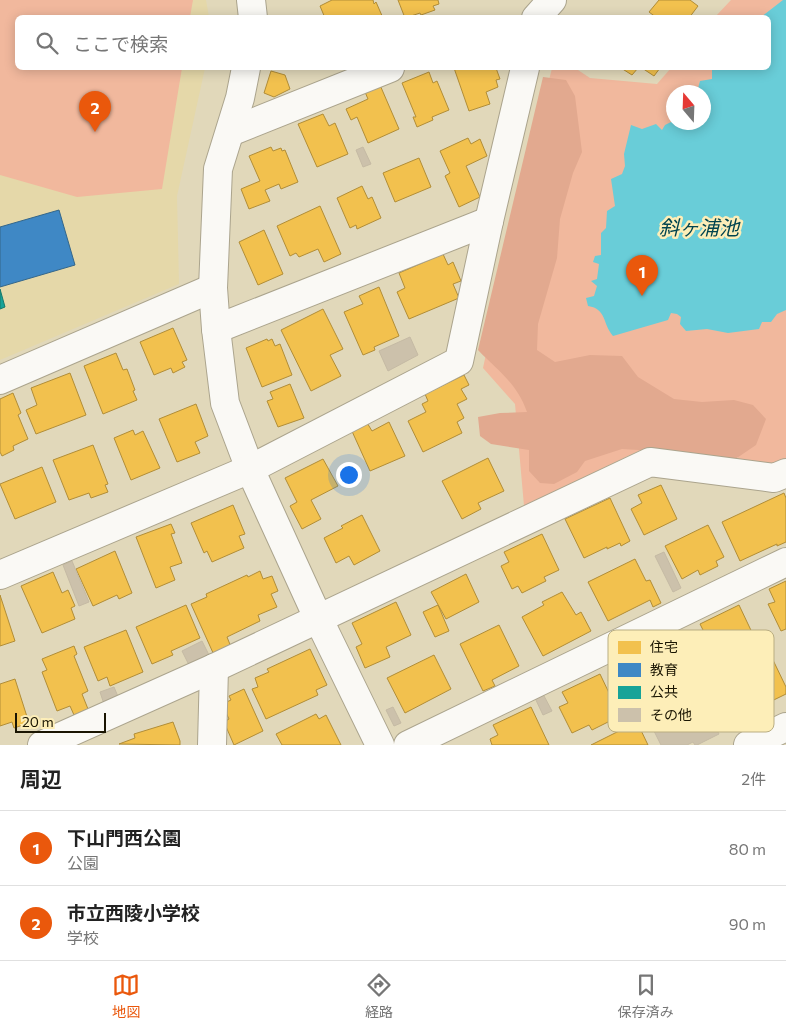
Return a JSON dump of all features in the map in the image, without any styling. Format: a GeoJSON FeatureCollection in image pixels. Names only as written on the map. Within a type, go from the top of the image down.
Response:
{"type":"FeatureCollection","features":[{"type":"Feature","properties":{"kind":"street"},"geometry":{"type":"LineString","coordinates":[[250,0],[252,15]]}},
{"type":"Feature","properties":{"kind":"street"},"geometry":{"type":"LineString","coordinates":[[539,15],[552,0]]}},
{"type":"Feature","properties":{"kind":"street"},"geometry":{"type":"LineString","coordinates":[[246,70],[240,98],[218,169],[214,288],[216,329],[226,403],[250,469],[318,618],[380,745]]}},
{"type":"Feature","properties":{"kind":"street"},"geometry":{"type":"LineString","coordinates":[[230,132],[385,70]]}},
{"type":"Feature","properties":{"kind":"street"},"geometry":{"type":"LineString","coordinates":[[0,575],[250,469],[459,361],[525,70]]}},
{"type":"Feature","properties":{"kind":"street"},"geometry":{"type":"LineString","coordinates":[[216,329],[489,221]]}},
{"type":"Feature","properties":{"kind":"street"},"geometry":{"type":"LineString","coordinates":[[0,380],[214,288]]}},
{"type":"Feature","properties":{"kind":"street"},"geometry":{"type":"LineString","coordinates":[[42,745],[214,668],[650,462],[774,478],[786,472]]}},
{"type":"Feature","properties":{"kind":"street"},"geometry":{"type":"LineString","coordinates":[[646,630],[786,562]]}},
{"type":"Feature","properties":{"kind":"street"},"geometry":{"type":"LineString","coordinates":[[408,745],[608,648]]}},
{"type":"Feature","properties":{"kind":"street"},"geometry":{"type":"LineString","coordinates":[[212,745],[214,668]]}},
{"type":"Feature","properties":{"kind":"street"},"geometry":{"type":"LineString","coordinates":[[748,745],[786,727]]}},
{"type":"Feature","properties":{"kind":"shaded area"},"geometry":{"type":"Polygon","coordinates":[[[0,0],[206,0],[209,15],[15,15],[15,70],[205,70],[177,196],[179,284],[0,360],[0,0]]]}},
{"type":"Feature","properties":{"kind":"shaded area"},"geometry":{"type":"Polygon","coordinates":[[[0,0],[193,0],[190,15],[15,15],[15,70],[182,70],[162,189],[77,197],[0,175],[0,0]]]}},
{"type":"Feature","properties":{"kind":"shaded area"},"geometry":{"type":"Polygon","coordinates":[[[731,0],[786,0],[786,465],[736,463],[738,457],[649,446],[524,506],[515,404],[483,368],[514,224],[552,70],[578,70],[590,78],[657,84],[669,70],[771,70],[771,15],[717,15],[731,0]]]}},
{"type":"Feature","properties":{"kind":"shaded area"},"geometry":{"type":"Polygon","coordinates":[[[543,77],[566,80],[575,96],[582,152],[573,173],[560,219],[557,258],[538,324],[537,350],[555,362],[590,355],[622,356],[638,377],[674,399],[702,402],[734,400],[753,405],[766,419],[756,445],[731,462],[655,451],[622,449],[585,461],[577,472],[554,484],[540,483],[529,471],[529,450],[491,444],[480,436],[478,417],[500,413],[527,412],[512,385],[478,350],[543,77]]]}},
{"type":"Feature","properties":{"kind":"water","name":"斜ヶ浦池"},"geometry":{"type":"Polygon","coordinates":[[[783,0],[786,0],[786,310],[777,314],[771,322],[762,322],[759,329],[728,333],[707,329],[686,331],[680,324],[681,317],[671,313],[668,320],[613,336],[601,313],[588,306],[586,298],[594,296],[597,286],[591,281],[597,279],[599,264],[593,262],[595,256],[601,255],[601,233],[606,228],[607,211],[615,206],[611,179],[622,174],[625,166],[624,154],[631,125],[642,129],[656,124],[662,130],[666,124],[666,130],[711,130],[711,85],[699,85],[700,81],[712,79],[712,70],[771,70],[771,15],[764,15],[783,0]]]}},
{"type":"Feature","properties":{"kind":"building: 住宅"},"geometry":{"type":"Polygon","coordinates":[[[332,0],[373,0],[374,4],[376,2],[382,15],[324,15],[320,6],[332,0]]]}},
{"type":"Feature","properties":{"kind":"building: 住宅"},"geometry":{"type":"Polygon","coordinates":[[[398,0],[438,0],[439,4],[433,6],[435,10],[421,15],[420,13],[404,15],[398,0]]]}},
{"type":"Feature","properties":{"kind":"building: 住宅"},"geometry":{"type":"Polygon","coordinates":[[[659,0],[690,0],[698,6],[691,15],[653,15],[649,12],[659,0]]]}},
{"type":"Feature","properties":{"kind":"building: 住宅"},"geometry":{"type":"Polygon","coordinates":[[[455,70],[497,70],[500,79],[496,80],[498,87],[486,92],[490,104],[469,111],[455,70]]]}},
{"type":"Feature","properties":{"kind":"building: 住宅"},"geometry":{"type":"Polygon","coordinates":[[[624,70],[636,70],[632,75],[624,70]]]}},
{"type":"Feature","properties":{"kind":"building: 住宅"},"geometry":{"type":"Polygon","coordinates":[[[645,70],[658,70],[654,76],[645,70]]]}},
{"type":"Feature","properties":{"kind":"building: 住宅"},"geometry":{"type":"Polygon","coordinates":[[[271,71],[285,75],[290,89],[274,97],[264,93],[271,71]]]}},
{"type":"Feature","properties":{"kind":"building: 住宅"},"geometry":{"type":"Polygon","coordinates":[[[429,72],[433,83],[437,81],[449,110],[432,117],[433,120],[417,127],[413,117],[416,117],[402,83],[429,72]]]}},
{"type":"Feature","properties":{"kind":"building: 住宅"},"geometry":{"type":"Polygon","coordinates":[[[380,85],[399,129],[368,143],[357,117],[351,120],[346,109],[368,99],[365,92],[380,85]]]}},
{"type":"Feature","properties":{"kind":"building: 住宅"},"geometry":{"type":"Polygon","coordinates":[[[323,114],[329,126],[335,123],[348,154],[317,167],[298,124],[323,114]]]}},
{"type":"Feature","properties":{"kind":"building: 住宅"},"geometry":{"type":"Polygon","coordinates":[[[468,138],[471,144],[480,139],[487,156],[466,166],[480,197],[459,207],[445,176],[450,173],[440,151],[468,138]]]}},
{"type":"Feature","properties":{"kind":"building: 住宅"},"geometry":{"type":"Polygon","coordinates":[[[271,147],[273,151],[281,148],[282,151],[285,150],[298,182],[281,189],[279,184],[265,190],[270,201],[249,209],[241,189],[260,181],[249,156],[271,147]]]}},
{"type":"Feature","properties":{"kind":"building: 住宅"},"geometry":{"type":"Polygon","coordinates":[[[419,158],[431,187],[395,202],[383,173],[419,158]]]}},
{"type":"Feature","properties":{"kind":"building: 住宅"},"geometry":{"type":"Polygon","coordinates":[[[362,186],[368,199],[372,197],[381,218],[357,229],[356,225],[350,228],[337,198],[362,186]]]}},
{"type":"Feature","properties":{"kind":"building: 住宅"},"geometry":{"type":"Polygon","coordinates":[[[320,206],[341,254],[324,262],[318,249],[299,257],[296,253],[290,256],[277,226],[320,206]]]}},
{"type":"Feature","properties":{"kind":"building: 住宅"},"geometry":{"type":"Polygon","coordinates":[[[264,230],[283,274],[258,285],[239,242],[264,230]]]}},
{"type":"Feature","properties":{"kind":"building: 住宅"},"geometry":{"type":"Polygon","coordinates":[[[443,254],[448,265],[453,262],[461,281],[453,284],[459,298],[409,319],[397,292],[405,288],[399,273],[443,254]]]}},
{"type":"Feature","properties":{"kind":"building: 住宅"},"geometry":{"type":"Polygon","coordinates":[[[379,287],[399,336],[374,347],[375,350],[363,355],[344,312],[363,304],[359,296],[379,287]]]}},
{"type":"Feature","properties":{"kind":"building: 住宅"},"geometry":{"type":"Polygon","coordinates":[[[323,309],[343,349],[330,355],[341,376],[311,391],[281,330],[323,309]]]}},
{"type":"Feature","properties":{"kind":"building: 住宅"},"geometry":{"type":"Polygon","coordinates":[[[173,328],[187,360],[182,362],[185,367],[173,373],[171,368],[154,375],[140,342],[173,328]]]}},
{"type":"Feature","properties":{"kind":"building: 住宅"},"geometry":{"type":"Polygon","coordinates":[[[267,339],[268,341],[272,339],[275,346],[280,344],[292,375],[262,387],[246,348],[267,339]]]}},
{"type":"Feature","properties":{"kind":"building: 住宅"},"geometry":{"type":"Polygon","coordinates":[[[116,353],[123,370],[127,369],[137,400],[103,414],[84,366],[116,353]]]}},
{"type":"Feature","properties":{"kind":"building: 住宅"},"geometry":{"type":"Polygon","coordinates":[[[70,373],[86,415],[36,434],[26,410],[37,405],[31,388],[70,373]]]}},
{"type":"Feature","properties":{"kind":"building: 住宅"},"geometry":{"type":"Polygon","coordinates":[[[464,375],[469,385],[461,389],[467,399],[457,404],[464,418],[457,422],[462,433],[423,452],[408,421],[426,412],[422,404],[428,401],[425,394],[464,375]]]}},
{"type":"Feature","properties":{"kind":"building: 住宅"},"geometry":{"type":"Polygon","coordinates":[[[290,384],[304,418],[278,427],[267,401],[273,399],[270,392],[290,384]]]}},
{"type":"Feature","properties":{"kind":"building: 住宅"},"geometry":{"type":"Polygon","coordinates":[[[13,393],[21,413],[18,415],[28,439],[13,446],[14,450],[2,456],[0,452],[0,399],[13,393]]]}},
{"type":"Feature","properties":{"kind":"building: 住宅"},"geometry":{"type":"Polygon","coordinates":[[[196,404],[208,436],[195,442],[200,453],[177,462],[159,419],[196,404]]]}},
{"type":"Feature","properties":{"kind":"building: 住宅"},"geometry":{"type":"Polygon","coordinates":[[[366,421],[372,431],[389,422],[405,456],[370,471],[351,429],[366,421]]]}},
{"type":"Feature","properties":{"kind":"building: 住宅"},"geometry":{"type":"Polygon","coordinates":[[[133,430],[135,435],[143,431],[160,468],[131,480],[114,438],[133,430]]]}},
{"type":"Feature","properties":{"kind":"building: 住宅"},"geometry":{"type":"Polygon","coordinates":[[[93,445],[108,484],[105,485],[108,492],[91,498],[89,493],[69,500],[53,460],[93,445]]]}},
{"type":"Feature","properties":{"kind":"building: 住宅"},"geometry":{"type":"Polygon","coordinates":[[[488,458],[504,491],[478,503],[481,509],[462,519],[442,481],[488,458]]]}},
{"type":"Feature","properties":{"kind":"building: 住宅"},"geometry":{"type":"Polygon","coordinates":[[[323,459],[338,486],[311,500],[321,519],[302,529],[290,506],[297,502],[285,478],[323,459]]]}},
{"type":"Feature","properties":{"kind":"building: 住宅"},"geometry":{"type":"Polygon","coordinates":[[[42,467],[56,502],[15,519],[0,484],[42,467]]]}},
{"type":"Feature","properties":{"kind":"building: 住宅"},"geometry":{"type":"Polygon","coordinates":[[[661,485],[677,519],[644,535],[631,509],[642,503],[638,495],[661,485]]]}},
{"type":"Feature","properties":{"kind":"building: 住宅"},"geometry":{"type":"Polygon","coordinates":[[[784,493],[786,498],[786,542],[777,546],[777,544],[740,561],[722,522],[784,493]]]}},
{"type":"Feature","properties":{"kind":"building: 住宅"},"geometry":{"type":"Polygon","coordinates":[[[610,498],[630,541],[621,546],[620,543],[607,549],[607,547],[584,558],[565,519],[610,498]]]}},
{"type":"Feature","properties":{"kind":"building: 住宅"},"geometry":{"type":"Polygon","coordinates":[[[233,505],[245,534],[239,536],[244,548],[212,562],[207,551],[204,553],[191,523],[233,505]]]}},
{"type":"Feature","properties":{"kind":"building: 住宅"},"geometry":{"type":"Polygon","coordinates":[[[362,515],[380,551],[354,565],[349,556],[336,563],[324,538],[362,515]]]}},
{"type":"Feature","properties":{"kind":"building: 住宅"},"geometry":{"type":"Polygon","coordinates":[[[171,524],[175,533],[171,534],[182,563],[170,567],[175,580],[156,588],[136,537],[171,524]]]}},
{"type":"Feature","properties":{"kind":"building: 住宅"},"geometry":{"type":"Polygon","coordinates":[[[708,525],[724,557],[716,561],[718,566],[700,575],[698,570],[682,579],[665,546],[708,525]]]}},
{"type":"Feature","properties":{"kind":"building: 住宅"},"geometry":{"type":"Polygon","coordinates":[[[542,534],[559,570],[544,577],[546,581],[522,593],[518,586],[512,589],[501,566],[509,562],[504,552],[542,534]]]}},
{"type":"Feature","properties":{"kind":"building: 住宅"},"geometry":{"type":"Polygon","coordinates":[[[115,551],[132,593],[119,599],[117,595],[93,606],[76,569],[115,551]]]}},
{"type":"Feature","properties":{"kind":"building: 住宅"},"geometry":{"type":"Polygon","coordinates":[[[635,559],[646,581],[650,580],[661,603],[653,607],[650,600],[608,621],[588,582],[635,559]]]}},
{"type":"Feature","properties":{"kind":"building: 住宅"},"geometry":{"type":"Polygon","coordinates":[[[260,571],[263,579],[272,576],[278,591],[271,594],[277,607],[258,615],[260,621],[227,637],[231,647],[214,655],[191,604],[207,597],[206,594],[260,571]]]}},
{"type":"Feature","properties":{"kind":"building: 住宅"},"geometry":{"type":"Polygon","coordinates":[[[53,572],[62,593],[68,590],[75,606],[71,608],[75,619],[42,633],[21,586],[53,572]]]}},
{"type":"Feature","properties":{"kind":"building: 住宅"},"geometry":{"type":"Polygon","coordinates":[[[466,574],[479,602],[446,619],[431,592],[466,574]]]}},
{"type":"Feature","properties":{"kind":"building: 住宅"},"geometry":{"type":"Polygon","coordinates":[[[786,581],[786,629],[781,631],[768,604],[775,602],[769,589],[786,581]]]}},
{"type":"Feature","properties":{"kind":"building: 住宅"},"geometry":{"type":"Polygon","coordinates":[[[562,592],[576,615],[581,612],[591,631],[543,656],[522,617],[544,605],[542,602],[562,592]]]}},
{"type":"Feature","properties":{"kind":"building: 住宅"},"geometry":{"type":"Polygon","coordinates":[[[0,595],[15,641],[0,646],[0,595]]]}},
{"type":"Feature","properties":{"kind":"building: 住宅"},"geometry":{"type":"Polygon","coordinates":[[[396,602],[411,635],[386,647],[390,657],[365,668],[356,647],[362,644],[352,623],[396,602]]]}},
{"type":"Feature","properties":{"kind":"building: 住宅"},"geometry":{"type":"Polygon","coordinates":[[[186,605],[200,638],[171,651],[173,655],[152,664],[136,627],[186,605]]]}},
{"type":"Feature","properties":{"kind":"building: 住宅"},"geometry":{"type":"Polygon","coordinates":[[[438,605],[449,631],[435,637],[423,612],[438,605]]]}},
{"type":"Feature","properties":{"kind":"building: 住宅"},"geometry":{"type":"Polygon","coordinates":[[[739,605],[751,630],[703,630],[700,624],[739,605]]]}},
{"type":"Feature","properties":{"kind":"building: 住宅"},"geometry":{"type":"Polygon","coordinates":[[[499,625],[519,666],[492,680],[495,686],[483,691],[460,644],[499,625]]]}},
{"type":"Feature","properties":{"kind":"building: 住宅"},"geometry":{"type":"Polygon","coordinates":[[[126,630],[143,672],[110,686],[107,677],[98,681],[84,647],[126,630]]]}},
{"type":"Feature","properties":{"kind":"building: 住宅"},"geometry":{"type":"Polygon","coordinates":[[[74,646],[77,654],[74,656],[88,691],[82,694],[88,709],[74,715],[70,706],[57,711],[42,672],[47,670],[42,659],[74,646]]]}},
{"type":"Feature","properties":{"kind":"building: 住宅"},"geometry":{"type":"Polygon","coordinates":[[[310,649],[327,685],[316,690],[318,695],[266,719],[252,689],[258,687],[255,678],[269,672],[267,669],[310,649]]]}},
{"type":"Feature","properties":{"kind":"building: 住宅"},"geometry":{"type":"Polygon","coordinates":[[[434,655],[451,689],[405,713],[387,678],[434,655]]]}},
{"type":"Feature","properties":{"kind":"building: 住宅"},"geometry":{"type":"Polygon","coordinates":[[[774,662],[786,687],[786,694],[774,700],[774,662]]]}},
{"type":"Feature","properties":{"kind":"building: 住宅"},"geometry":{"type":"Polygon","coordinates":[[[600,674],[608,691],[608,722],[592,730],[589,725],[572,733],[559,707],[568,703],[562,692],[600,674]]]}},
{"type":"Feature","properties":{"kind":"building: 住宅"},"geometry":{"type":"Polygon","coordinates":[[[15,679],[29,723],[14,728],[12,722],[0,726],[0,684],[15,679]]]}},
{"type":"Feature","properties":{"kind":"building: 住宅"},"geometry":{"type":"Polygon","coordinates":[[[244,689],[263,731],[234,745],[224,722],[229,719],[222,704],[231,700],[229,696],[244,689]]]}},
{"type":"Feature","properties":{"kind":"building: 住宅"},"geometry":{"type":"Polygon","coordinates":[[[531,707],[549,745],[492,745],[490,739],[498,735],[493,725],[531,707]]]}},
{"type":"Feature","properties":{"kind":"building: 住宅"},"geometry":{"type":"Polygon","coordinates":[[[316,714],[319,719],[326,715],[341,745],[282,745],[276,734],[316,714]]]}},
{"type":"Feature","properties":{"kind":"building: 住宅"},"geometry":{"type":"Polygon","coordinates":[[[173,722],[180,745],[119,744],[135,738],[134,734],[173,722]]]}},
{"type":"Feature","properties":{"kind":"building: 住宅"},"geometry":{"type":"Polygon","coordinates":[[[617,732],[642,732],[648,745],[591,745],[617,732]]]}},
{"type":"Feature","properties":{"kind":"building: 教育"},"geometry":{"type":"Polygon","coordinates":[[[59,210],[75,265],[0,287],[0,227],[59,210]]]}},
{"type":"Feature","properties":{"kind":"building: 公共"},"geometry":{"type":"Polygon","coordinates":[[[0,289],[5,307],[0,309],[0,289]]]}},
{"type":"Feature","properties":{"kind":"building: その他"},"geometry":{"type":"Polygon","coordinates":[[[363,147],[371,164],[363,167],[356,150],[363,147]]]}},
{"type":"Feature","properties":{"kind":"building: その他"},"geometry":{"type":"Polygon","coordinates":[[[410,337],[418,355],[388,371],[379,351],[410,337]]]}},
{"type":"Feature","properties":{"kind":"building: その他"},"geometry":{"type":"Polygon","coordinates":[[[664,552],[681,588],[673,592],[655,556],[664,552]]]}},
{"type":"Feature","properties":{"kind":"building: その他"},"geometry":{"type":"Polygon","coordinates":[[[72,561],[89,602],[79,606],[63,565],[72,561]]]}},
{"type":"Feature","properties":{"kind":"building: その他"},"geometry":{"type":"Polygon","coordinates":[[[202,641],[211,659],[191,669],[182,651],[202,641]]]}},
{"type":"Feature","properties":{"kind":"building: その他"},"geometry":{"type":"Polygon","coordinates":[[[114,687],[119,699],[104,704],[100,692],[114,687]]]}},
{"type":"Feature","properties":{"kind":"building: その他"},"geometry":{"type":"Polygon","coordinates":[[[543,694],[552,711],[543,715],[535,698],[543,694]]]}},
{"type":"Feature","properties":{"kind":"building: その他"},"geometry":{"type":"Polygon","coordinates":[[[393,707],[401,723],[394,726],[386,710],[393,707]]]}},
{"type":"Feature","properties":{"kind":"building: その他"},"geometry":{"type":"Polygon","coordinates":[[[654,732],[718,732],[719,734],[697,745],[693,742],[687,745],[661,745],[654,732]]]}},
{"type":"Feature","properties":{"kind":"place","name":"市立西陵小学校"},"geometry":{"type":"Point","coordinates":[95,132]}},
{"type":"Feature","properties":{"kind":"place","name":"下山門西公園"},"geometry":{"type":"Point","coordinates":[642,296]}}]}
